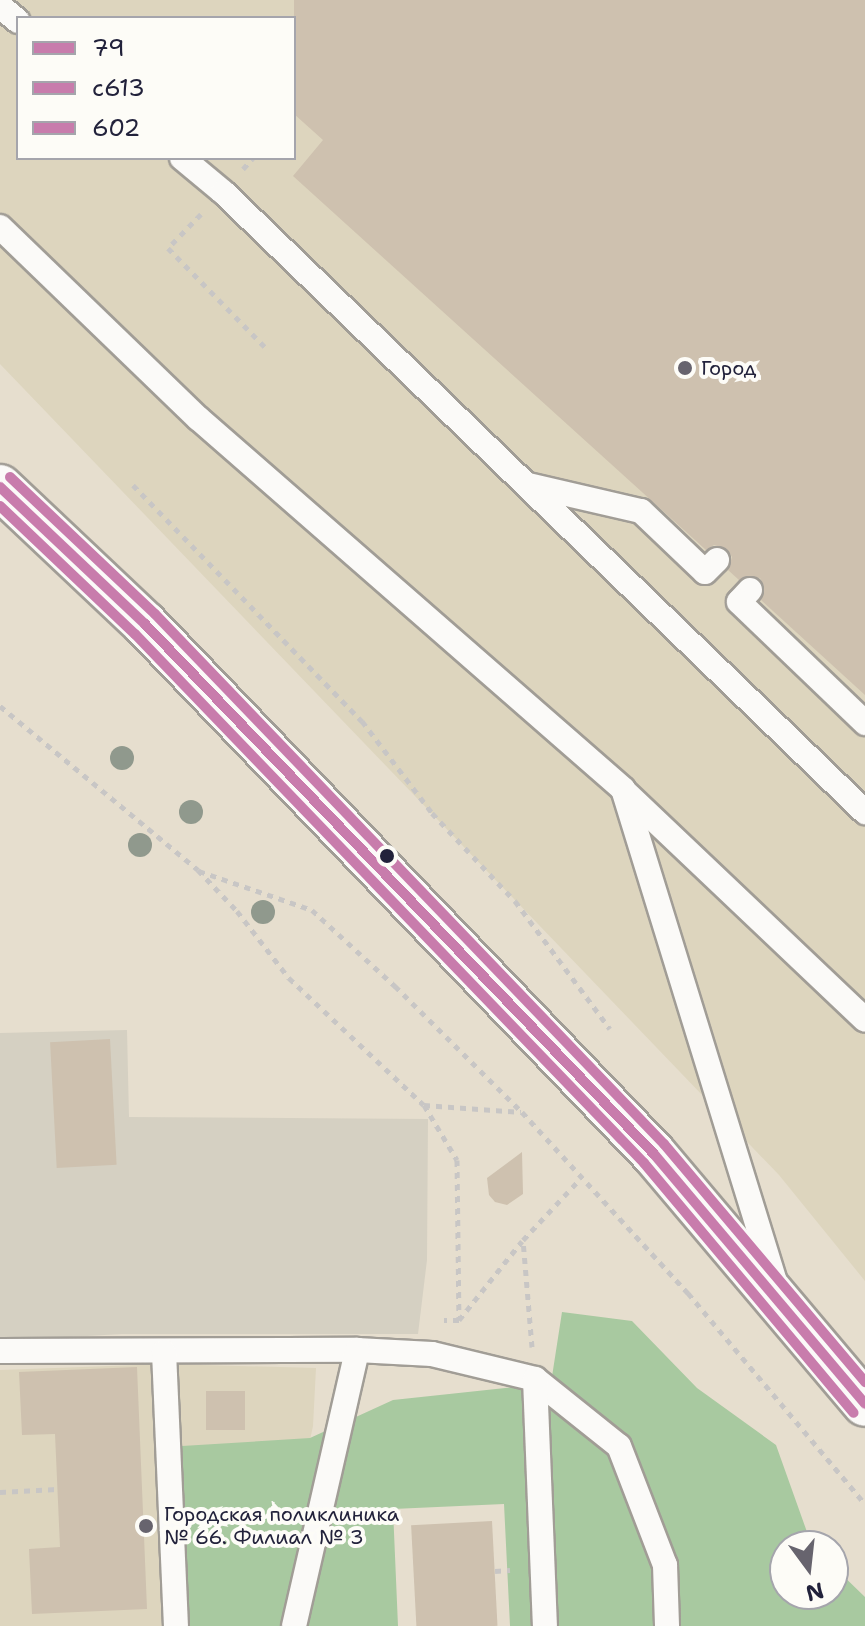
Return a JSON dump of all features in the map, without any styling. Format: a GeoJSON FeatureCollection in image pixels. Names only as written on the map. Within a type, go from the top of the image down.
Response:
{"type":"FeatureCollection","features":[{"type":"Feature","properties":{"kind":"main road"},"geometry":{"type":"LineString","coordinates":[[0,487],[16,521],[145,624],[654,1154],[865,1404]]}},
{"type":"Feature","properties":{"kind":"lane"},"geometry":{"type":"LineString","coordinates":[[0,6],[16,19]]}},
{"type":"Feature","properties":{"kind":"lane"},"geometry":{"type":"LineString","coordinates":[[184,160],[223,192],[865,812]]}},
{"type":"Feature","properties":{"kind":"lane"},"geometry":{"type":"LineString","coordinates":[[0,227],[198,418],[623,789],[865,1020]]}},
{"type":"Feature","properties":{"kind":"lane"},"geometry":{"type":"LineString","coordinates":[[526,484],[641,511],[705,572],[717,560]]}},
{"type":"Feature","properties":{"kind":"lane"},"geometry":{"type":"LineString","coordinates":[[750,590],[739,602],[865,723]]}},
{"type":"Feature","properties":{"kind":"lane"},"geometry":{"type":"LineString","coordinates":[[623,789],[781,1303]]}},
{"type":"Feature","properties":{"kind":"lane"},"geometry":{"type":"LineString","coordinates":[[0,1351],[357,1350],[432,1354],[535,1379],[619,1446],[665,1565],[667,1626]]}},
{"type":"Feature","properties":{"kind":"lane"},"geometry":{"type":"LineString","coordinates":[[294,1626],[357,1350]]}},
{"type":"Feature","properties":{"kind":"lane"},"geometry":{"type":"LineString","coordinates":[[164,1352],[176,1626]]}},
{"type":"Feature","properties":{"kind":"lane"},"geometry":{"type":"LineString","coordinates":[[535,1379],[545,1626]]}},
{"type":"Feature","properties":{"kind":"path"},"geometry":{"type":"LineString","coordinates":[[251,160],[168,248],[266,348]]}},
{"type":"Feature","properties":{"kind":"path"},"geometry":{"type":"LineString","coordinates":[[133,485],[362,721],[432,813],[515,901],[610,1029]]}},
{"type":"Feature","properties":{"kind":"path"},"geometry":{"type":"LineString","coordinates":[[0,706],[198,870],[237,911],[289,978],[424,1105],[457,1160],[459,1320]]}},
{"type":"Feature","properties":{"kind":"path"},"geometry":{"type":"LineString","coordinates":[[198,870],[312,910],[395,986],[522,1112],[580,1179],[688,1293],[865,1504]]}},
{"type":"Feature","properties":{"kind":"path"},"geometry":{"type":"LineString","coordinates":[[424,1105],[522,1112]]}},
{"type":"Feature","properties":{"kind":"path"},"geometry":{"type":"LineString","coordinates":[[432,1354],[523,1240],[580,1179]]}},
{"type":"Feature","properties":{"kind":"path"},"geometry":{"type":"LineString","coordinates":[[523,1240],[535,1379]]}},
{"type":"Feature","properties":{"kind":"path"},"geometry":{"type":"LineString","coordinates":[[0,1492],[57,1489]]}},
{"type":"Feature","properties":{"kind":"shaded area"},"geometry":{"type":"Polygon","coordinates":[[[0,0],[865,0],[865,1281],[779,1175],[0,364],[0,0]]]}},
{"type":"Feature","properties":{"kind":"shaded area"},"geometry":{"type":"Polygon","coordinates":[[[127,1030],[129,1117],[428,1119],[427,1260],[418,1334],[122,1334],[0,1341],[0,1033],[127,1030]]]}},
{"type":"Feature","properties":{"kind":"shaded area","name":"Городская поликлиника № 66. Филиал № 3"},"geometry":{"type":"Polygon","coordinates":[[[165,1364],[316,1368],[313,1426],[270,1626],[0,1626],[0,1370],[165,1364]]]}},
{"type":"Feature","properties":{"kind":"green space"},"geometry":{"type":"Polygon","coordinates":[[[562,1312],[632,1321],[697,1388],[776,1445],[806,1530],[769,1530],[769,1610],[849,1610],[849,1582],[865,1597],[865,1626],[510,1626],[504,1504],[393,1509],[398,1626],[185,1626],[182,1446],[310,1438],[393,1400],[551,1383],[562,1312]]]}},
{"type":"Feature","properties":{"kind":"building","name":"Город"},"geometry":{"type":"Polygon","coordinates":[[[294,0],[865,0],[865,695],[761,600],[764,586],[760,578],[746,576],[739,580],[728,570],[732,557],[727,549],[714,545],[706,550],[293,176],[323,140],[296,116],[294,0]]]}},
{"type":"Feature","properties":{"kind":"building"},"geometry":{"type":"Polygon","coordinates":[[[110,1039],[117,1165],[57,1168],[50,1042],[110,1039]]]}},
{"type":"Feature","properties":{"kind":"building"},"geometry":{"type":"Polygon","coordinates":[[[522,1152],[523,1194],[507,1205],[495,1202],[489,1195],[487,1178],[522,1152]]]}},
{"type":"Feature","properties":{"kind":"building"},"geometry":{"type":"Polygon","coordinates":[[[137,1367],[147,1609],[32,1614],[29,1549],[60,1547],[55,1434],[22,1435],[19,1372],[137,1367]]]}},
{"type":"Feature","properties":{"kind":"building"},"geometry":{"type":"Polygon","coordinates":[[[206,1391],[245,1391],[245,1430],[206,1430],[206,1391]]]}},
{"type":"Feature","properties":{"kind":"building"},"geometry":{"type":"Polygon","coordinates":[[[492,1521],[497,1626],[416,1626],[411,1525],[492,1521]]]}},
{"type":"Feature","properties":{"kind":"transit line","name":"602"},"geometry":{"type":"LineString","coordinates":[[10,477],[155,614],[664,1144],[865,1382]]}},
{"type":"Feature","properties":{"kind":"transit line","name":"79"},"geometry":{"type":"LineString","coordinates":[[0,487],[145,624],[654,1154],[865,1404]]}},
{"type":"Feature","properties":{"kind":"transit line","name":"с613"},"geometry":{"type":"LineString","coordinates":[[0,506],[135,634],[644,1163],[854,1413]]}},
{"type":"Feature","properties":{"kind":"place","name":"Город"},"geometry":{"type":"Point","coordinates":[685,368]}},
{"type":"Feature","properties":{"kind":"place","name":"Городская поликлиника № 66. Филиал № 3"},"geometry":{"type":"Point","coordinates":[146,1526]}}]}
